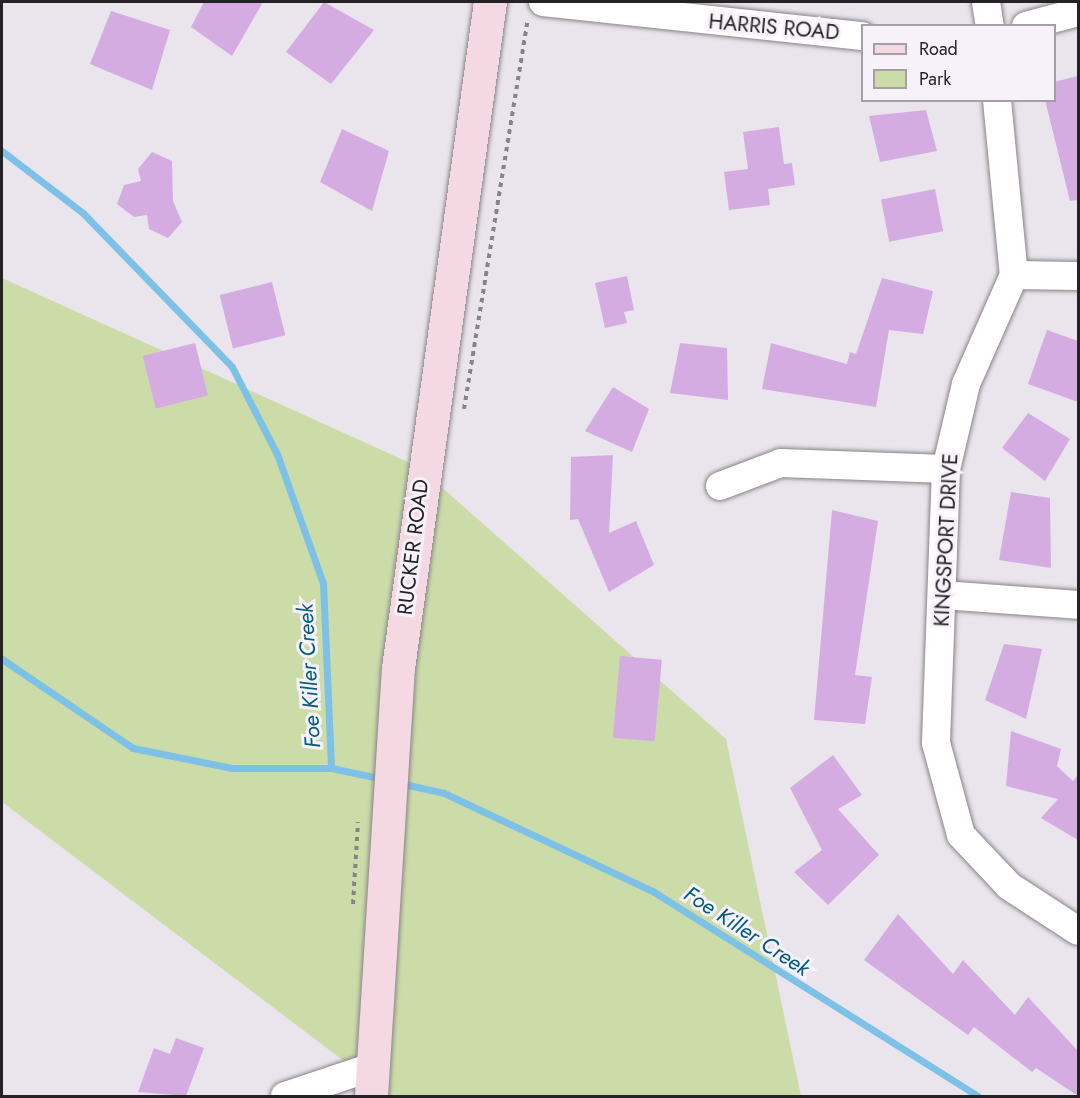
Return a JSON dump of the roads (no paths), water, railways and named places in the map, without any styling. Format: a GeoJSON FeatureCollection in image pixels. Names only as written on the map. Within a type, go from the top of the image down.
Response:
{"type":"FeatureCollection","features":[{"type":"Feature","properties":{"kind":"main road","name":"RUCKER ROAD"},"geometry":{"type":"LineString","coordinates":[[371,1082],[391,746],[421,478],[490,2]]}},
{"type":"Feature","properties":{"kind":"street"},"geometry":{"type":"LineString","coordinates":[[986,2],[990,24]]}},
{"type":"Feature","properties":{"kind":"street","name":"HARRIS ROAD"},"geometry":{"type":"LineString","coordinates":[[536,6],[861,36]]}},
{"type":"Feature","properties":{"kind":"street"},"geometry":{"type":"LineString","coordinates":[[1033,24],[1078,12]]}},
{"type":"Feature","properties":{"kind":"street","name":"KINGSPORT DRIVE"},"geometry":{"type":"LineString","coordinates":[[998,102],[1014,275],[966,384],[945,469],[943,595],[936,743],[961,835],[1009,886],[1078,931]]}},
{"type":"Feature","properties":{"kind":"street"},"geometry":{"type":"LineString","coordinates":[[1014,275],[1078,276]]}},
{"type":"Feature","properties":{"kind":"street"},"geometry":{"type":"LineString","coordinates":[[720,486],[781,463],[945,469]]}},
{"type":"Feature","properties":{"kind":"street"},"geometry":{"type":"LineString","coordinates":[[943,595],[1078,605]]}},
{"type":"Feature","properties":{"kind":"street"},"geometry":{"type":"LineString","coordinates":[[285,1096],[371,1082]]}},
{"type":"Feature","properties":{"kind":"waterway","name":"Foe Killer Creek"},"geometry":{"type":"LineString","coordinates":[[2,151],[83,213],[232,367],[277,454],[323,583],[331,768],[383,779]]}},
{"type":"Feature","properties":{"kind":"waterway"},"geometry":{"type":"LineString","coordinates":[[2,659],[133,748],[232,768],[331,768]]}},
{"type":"Feature","properties":{"kind":"waterway","name":"Foe Killer Creek"},"geometry":{"type":"LineString","coordinates":[[399,783],[444,793],[654,892],[978,1096]]}}]}
